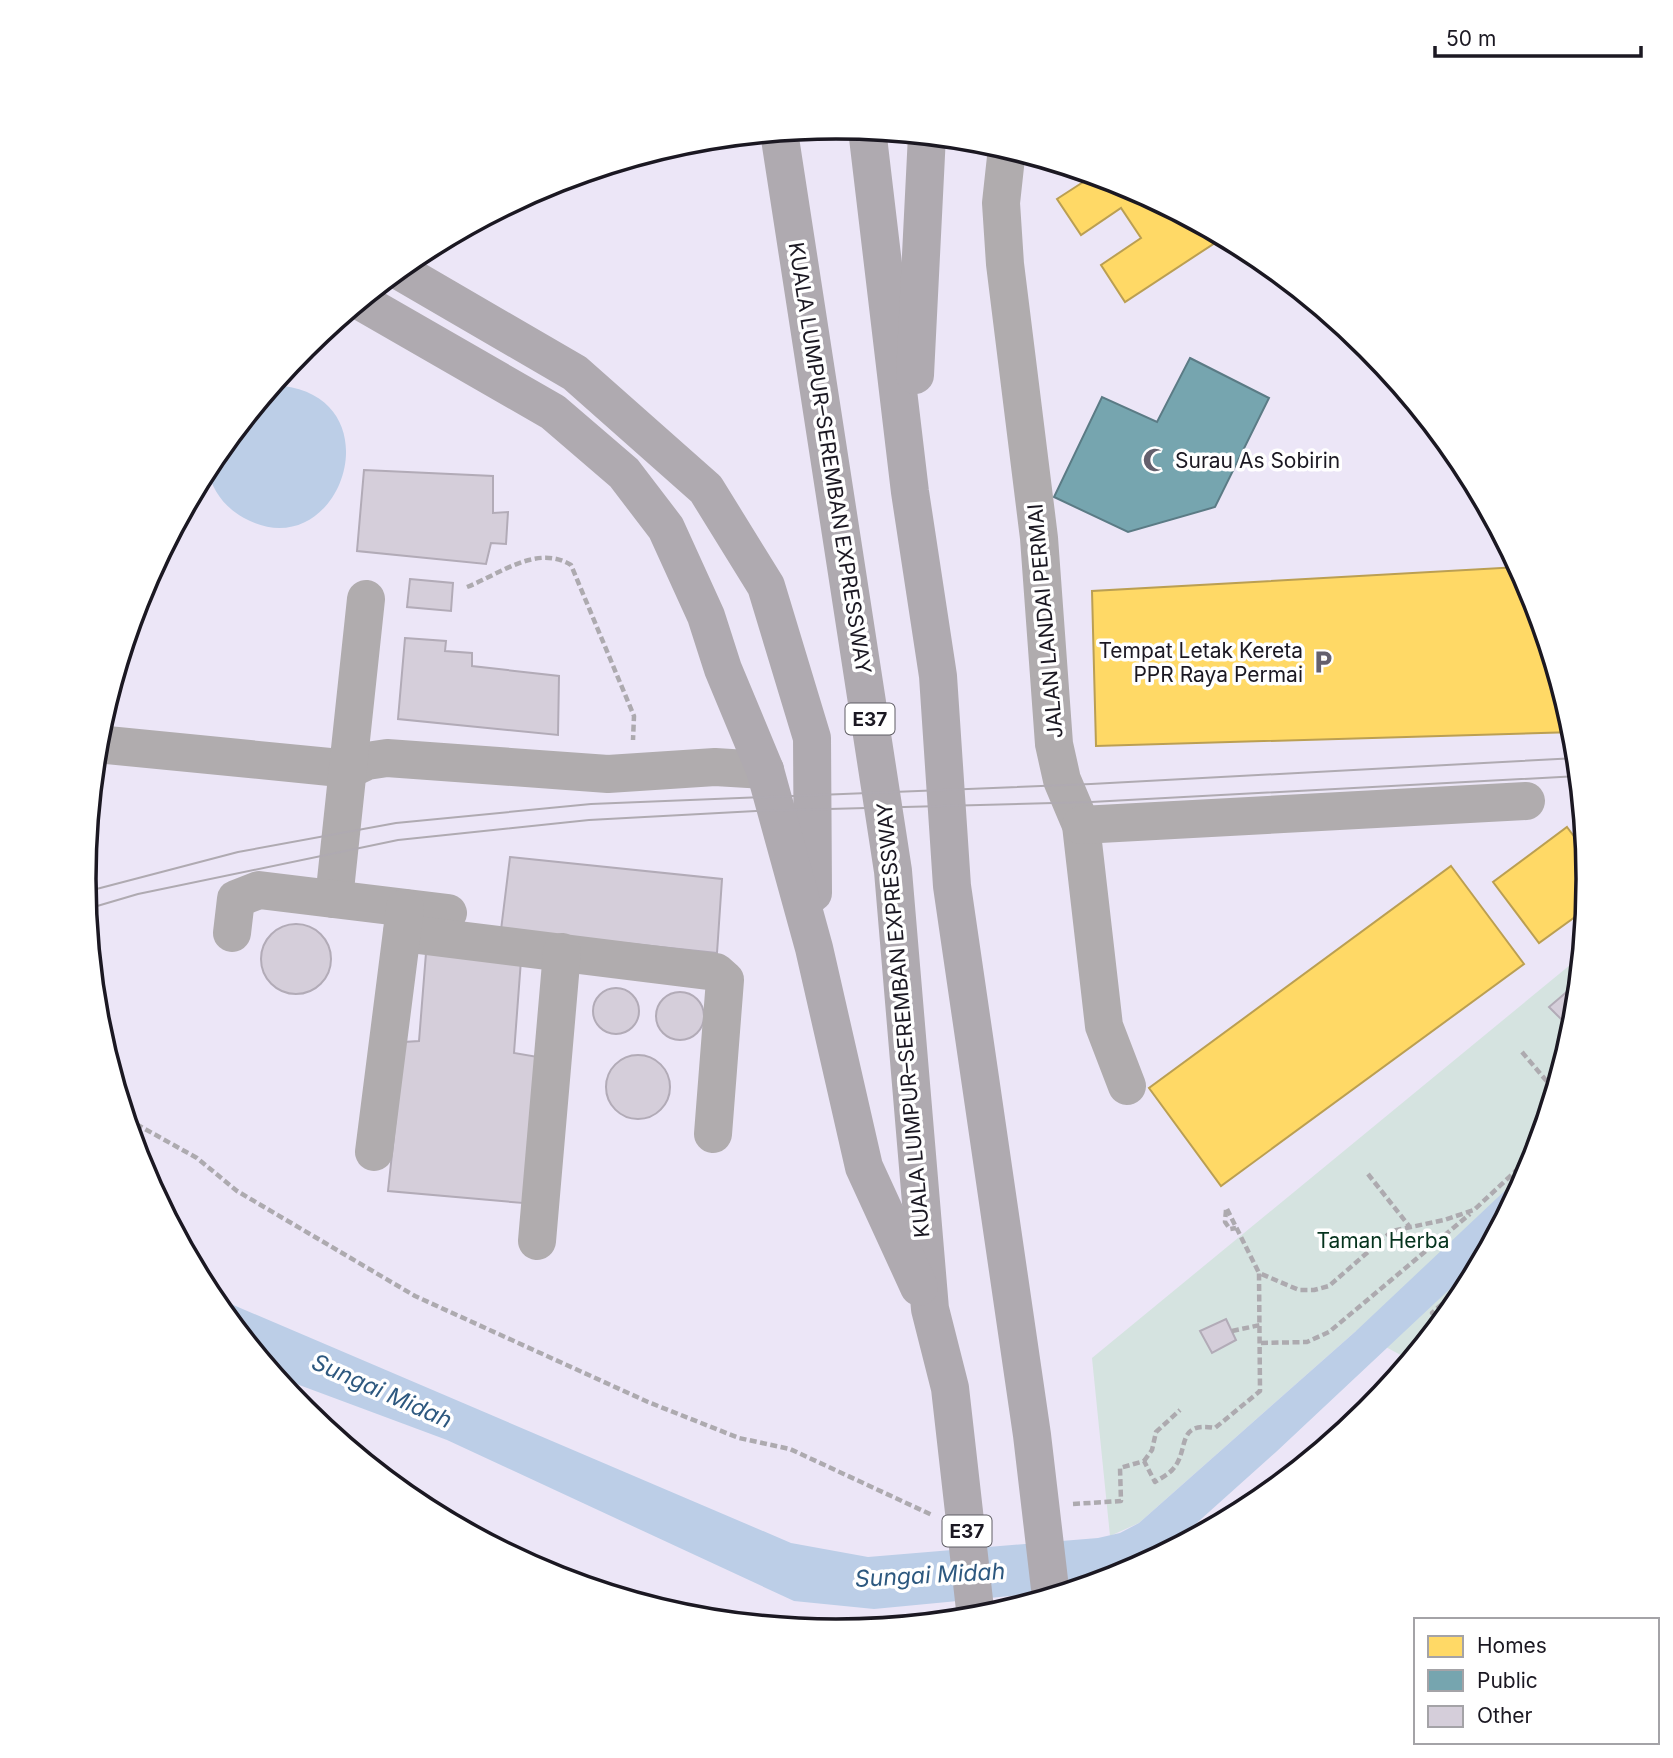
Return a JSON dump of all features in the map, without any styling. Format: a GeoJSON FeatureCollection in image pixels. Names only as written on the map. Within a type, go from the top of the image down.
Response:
{"type":"FeatureCollection","features":[{"type":"Feature","properties":{"kind":"highway"},"geometry":{"type":"LineString","coordinates":[[868,140],[910,492],[938,676],[952,887],[1032,1435],[1050,1587]]}},
{"type":"Feature","properties":{"kind":"highway","name":"KUALA LUMPUR–SEREMBAN EXPRESSWAY"},"geometry":{"type":"LineString","coordinates":[[780,141],[893,871],[930,1309],[950,1388],[975,1606]]}},
{"type":"Feature","properties":{"kind":"highway"},"geometry":{"type":"LineString","coordinates":[[878,209],[893,141]]}},
{"type":"Feature","properties":{"kind":"highway"},"geometry":{"type":"LineString","coordinates":[[910,492],[927,144]]}},
{"type":"Feature","properties":{"kind":"highway"},"geometry":{"type":"LineString","coordinates":[[408,276],[575,373],[706,489],[766,586],[812,738],[814,948]]}},
{"type":"Feature","properties":{"kind":"highway"},"geometry":{"type":"LineString","coordinates":[[368,306],[553,412],[624,472],[666,528],[706,616],[727,680],[765,770],[814,948],[864,1167],[930,1309]]}},
{"type":"Feature","properties":{"kind":"street","name":"JALAN LANDAI PERMAI"},"geometry":{"type":"LineString","coordinates":[[1006,159],[1001,203],[1005,264],[1039,538],[1054,744],[1062,780],[1081,825],[1104,1026],[1127,1086]]}},
{"type":"Feature","properties":{"kind":"street"},"geometry":{"type":"LineString","coordinates":[[334,899],[366,599]]}},
{"type":"Feature","properties":{"kind":"street"},"geometry":{"type":"LineString","coordinates":[[108,745],[349,769],[367,761],[387,758],[608,774],[715,767],[765,770]]}},
{"type":"Feature","properties":{"kind":"street"},"geometry":{"type":"LineString","coordinates":[[1081,825],[1526,801]]}},
{"type":"Feature","properties":{"kind":"street"},"geometry":{"type":"LineString","coordinates":[[232,933],[236,899],[259,890],[334,899],[403,920],[480,918],[484,928],[483,943],[704,968],[716,972],[725,980],[713,1134]]}},
{"type":"Feature","properties":{"kind":"street"},"geometry":{"type":"LineString","coordinates":[[374,1152],[403,920]]}},
{"type":"Feature","properties":{"kind":"street"},"geometry":{"type":"LineString","coordinates":[[537,1241],[562,952]]}},
{"type":"Feature","properties":{"kind":"path"},"geometry":{"type":"LineString","coordinates":[[467,587],[529,559],[546,555],[559,557],[571,565],[634,716],[630,748],[608,774]]}},
{"type":"Feature","properties":{"kind":"path"},"geometry":{"type":"LineString","coordinates":[[1522,1052],[1548,1083]]}},
{"type":"Feature","properties":{"kind":"path"},"geometry":{"type":"LineString","coordinates":[[139,1126],[197,1158],[237,1191],[415,1296],[648,1402],[738,1438],[790,1449],[928,1515],[941,1514]]}},
{"type":"Feature","properties":{"kind":"path"},"geometry":{"type":"LineString","coordinates":[[1261,1343],[1307,1342],[1329,1332],[1474,1210],[1516,1171]]}},
{"type":"Feature","properties":{"kind":"path"},"geometry":{"type":"LineString","coordinates":[[1368,1174],[1409,1226]]}},
{"type":"Feature","properties":{"kind":"path"},"geometry":{"type":"LineString","coordinates":[[1259,1273],[1299,1290],[1329,1286],[1392,1231],[1444,1220],[1474,1210]]}},
{"type":"Feature","properties":{"kind":"path"},"geometry":{"type":"LineString","coordinates":[[1144,1461],[1155,1482],[1175,1468],[1184,1440],[1191,1431],[1202,1426],[1215,1428],[1260,1391],[1259,1273],[1236,1228]]}},
{"type":"Feature","properties":{"kind":"path"},"geometry":{"type":"LineString","coordinates":[[1435,1314],[1432,1313],[1443,1303]]}},
{"type":"Feature","properties":{"kind":"path"},"geometry":{"type":"LineString","coordinates":[[1232,1331],[1260,1325]]}},
{"type":"Feature","properties":{"kind":"path"},"geometry":{"type":"LineString","coordinates":[[1066,1505],[1121,1500],[1120,1468],[1144,1461],[1152,1450],[1156,1432],[1180,1410]]}},
{"type":"Feature","properties":{"kind":"green space","name":"Taman Herba"},"geometry":{"type":"Polygon","coordinates":[[[1571,964],[1563,1023],[1552,1071],[1520,1162],[1478,1249],[1424,1330],[1402,1356],[1356,1331],[1139,1523],[1110,1536],[1092,1358],[1571,964]]]}},
{"type":"Feature","properties":{"kind":"water"},"geometry":{"type":"Polygon","coordinates":[[[283,388],[312,395],[336,416],[346,444],[343,474],[330,501],[307,521],[278,528],[244,518],[230,509],[212,484],[249,428],[283,388]]]}},
{"type":"Feature","properties":{"kind":"water","name":"Sungai Midah"},"geometry":{"type":"Polygon","coordinates":[[[1509,1187],[1478,1249],[1457,1283],[1190,1529],[1120,1563],[1028,1594],[874,1609],[794,1601],[447,1440],[296,1384],[249,1330],[231,1304],[791,1543],[868,1557],[1098,1538],[1120,1533],[1139,1523],[1356,1331],[1509,1187]]]}},
{"type":"Feature","properties":{"kind":"building: Homes"},"geometry":{"type":"Polygon","coordinates":[[[1084,182],[1164,215],[1215,243],[1125,302],[1101,265],[1141,238],[1121,208],[1081,235],[1057,199],[1084,182]]]}},
{"type":"Feature","properties":{"kind":"building: Homes","name":"Tempat Letak Kereta PPR Raya Permai"},"geometry":{"type":"Polygon","coordinates":[[[1507,568],[1537,641],[1552,687],[1562,732],[1096,746],[1092,591],[1507,568]]]}},
{"type":"Feature","properties":{"kind":"building: Homes"},"geometry":{"type":"Polygon","coordinates":[[[1567,827],[1575,838],[1575,917],[1539,943],[1493,882],[1567,827]]]}},
{"type":"Feature","properties":{"kind":"building: Homes"},"geometry":{"type":"Polygon","coordinates":[[[1451,866],[1524,964],[1221,1186],[1149,1088],[1451,866]]]}},
{"type":"Feature","properties":{"kind":"building: Public","name":"Surau As Sobirin"},"geometry":{"type":"Polygon","coordinates":[[[1190,358],[1269,398],[1215,507],[1128,532],[1054,497],[1102,397],[1157,422],[1190,358]]]}},
{"type":"Feature","properties":{"kind":"building: Other"},"geometry":{"type":"Polygon","coordinates":[[[364,470],[493,476],[493,513],[508,512],[506,544],[491,543],[486,564],[357,551],[364,470]]]}},
{"type":"Feature","properties":{"kind":"building: Other"},"geometry":{"type":"Polygon","coordinates":[[[410,579],[453,583],[451,611],[407,607],[410,579]]]}},
{"type":"Feature","properties":{"kind":"building: Other"},"geometry":{"type":"Polygon","coordinates":[[[405,638],[446,641],[445,651],[472,653],[472,666],[559,676],[558,735],[398,719],[405,638]]]}},
{"type":"Feature","properties":{"kind":"building: Other"},"geometry":{"type":"Polygon","coordinates":[[[510,857],[722,879],[717,953],[501,930],[510,857]]]}},
{"type":"Feature","properties":{"kind":"building: Other"},"geometry":{"type":"Polygon","coordinates":[[[296,924],[315,930],[325,940],[331,959],[325,978],[315,988],[296,994],[277,988],[267,978],[261,959],[267,940],[277,930],[296,924]]]}},
{"type":"Feature","properties":{"kind":"building: Other"},"geometry":{"type":"Polygon","coordinates":[[[426,953],[521,960],[514,1053],[538,1057],[523,1203],[388,1191],[404,1042],[419,1041],[426,953]]]}},
{"type":"Feature","properties":{"kind":"building: Other"},"geometry":{"type":"Polygon","coordinates":[[[616,988],[632,995],[639,1011],[632,1027],[616,1034],[600,1027],[593,1011],[600,995],[616,988]]]}},
{"type":"Feature","properties":{"kind":"building: Other"},"geometry":{"type":"Polygon","coordinates":[[[1568,991],[1564,1019],[1549,1007],[1568,991]]]}},
{"type":"Feature","properties":{"kind":"building: Other"},"geometry":{"type":"Polygon","coordinates":[[[680,992],[697,999],[704,1016],[697,1033],[680,1040],[663,1033],[656,1016],[663,999],[680,992]]]}},
{"type":"Feature","properties":{"kind":"building: Other"},"geometry":{"type":"Polygon","coordinates":[[[638,1055],[650,1057],[661,1064],[668,1075],[668,1099],[661,1110],[650,1117],[638,1119],[626,1117],[615,1110],[608,1099],[606,1087],[608,1075],[615,1064],[626,1057],[638,1055]]]}},
{"type":"Feature","properties":{"kind":"building: Other"},"geometry":{"type":"Polygon","coordinates":[[[1226,1319],[1236,1340],[1212,1353],[1200,1331],[1226,1319]]]}},
{"type":"Feature","properties":{"kind":"tram line"},"geometry":{"type":"LineString","coordinates":[[96,889],[238,852],[396,823],[591,804],[1091,784],[1567,759]]}},
{"type":"Feature","properties":{"kind":"tram line"},"geometry":{"type":"LineString","coordinates":[[97,906],[138,894],[398,840],[589,820],[756,811],[1091,802],[1569,777]]}},
{"type":"Feature","properties":{"kind":"place","name":"Surau As Sobirin"},"geometry":{"type":"Point","coordinates":[1155,460]}},
{"type":"Feature","properties":{"kind":"place","name":"Tempat Letak Kereta PPR Raya Permai"},"geometry":{"type":"Point","coordinates":[1323,662]}}]}
